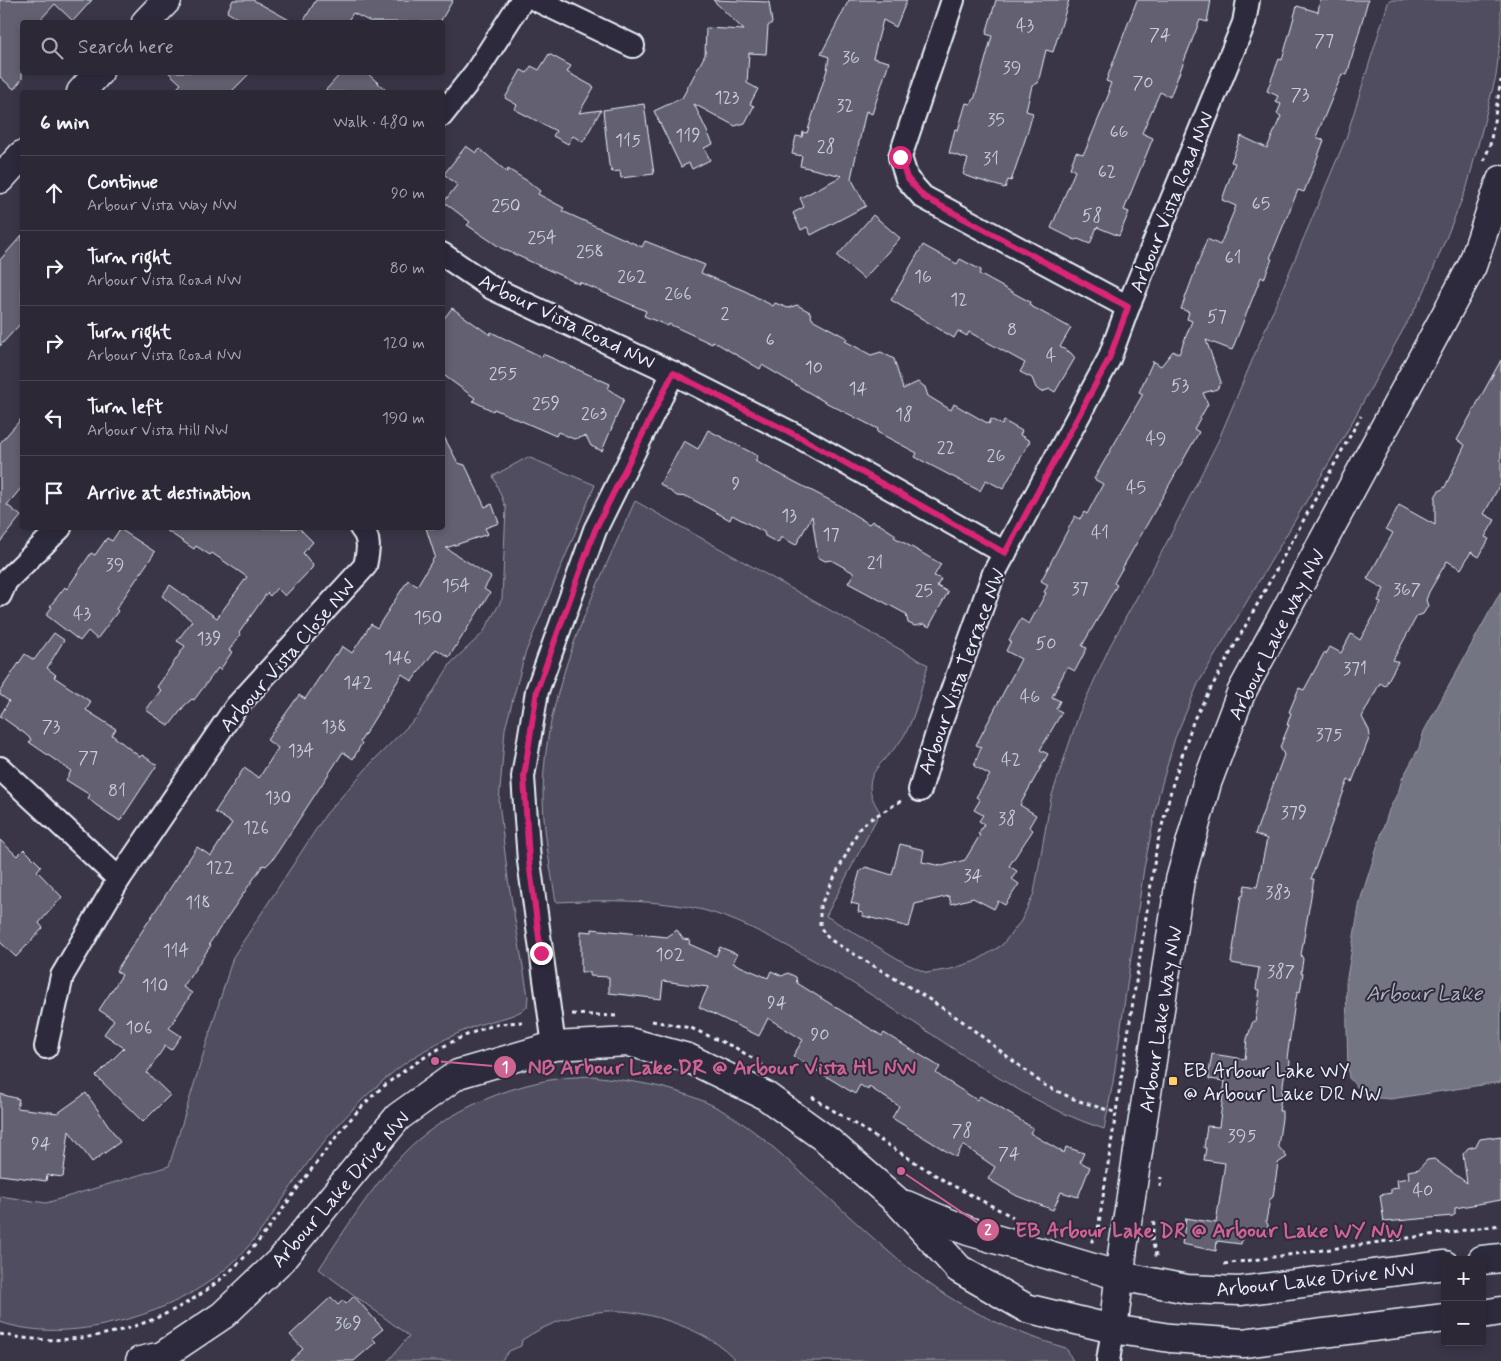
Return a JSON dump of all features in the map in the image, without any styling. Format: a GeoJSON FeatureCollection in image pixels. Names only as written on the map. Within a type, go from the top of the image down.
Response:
{"type":"FeatureCollection","features":[{"type":"Feature","properties":{"kind":"street"},"geometry":{"type":"LineString","coordinates":[[148,20],[167,0]]}},
{"type":"Feature","properties":{"kind":"street"},"geometry":{"type":"LineString","coordinates":[[445,111],[476,72],[522,0]]}},
{"type":"Feature","properties":{"kind":"street"},"geometry":{"type":"LineString","coordinates":[[537,0],[633,46]]}},
{"type":"Feature","properties":{"kind":"street"},"geometry":{"type":"LineString","coordinates":[[953,0],[900,157],[907,178],[924,197],[1128,307]]}},
{"type":"Feature","properties":{"kind":"street","name":"Arbour Vista Road NW"},"geometry":{"type":"LineString","coordinates":[[445,256],[492,288],[673,373],[803,439],[1005,553],[1109,359],[1128,307],[1244,23],[1248,0]]}},
{"type":"Feature","properties":{"kind":"street"},"geometry":{"type":"LineString","coordinates":[[83,90],[96,75]]}},
{"type":"Feature","properties":{"kind":"street"},"geometry":{"type":"LineString","coordinates":[[0,179],[20,157]]}},
{"type":"Feature","properties":{"kind":"street","name":"Arbour Lake Way NW"},"geometry":{"type":"LineString","coordinates":[[1113,1328],[1180,880],[1206,783],[1240,693],[1472,266],[1501,180]]}},
{"type":"Feature","properties":{"kind":"street"},"geometry":{"type":"LineString","coordinates":[[554,1046],[529,861],[524,777],[537,690],[595,530],[673,373]]}},
{"type":"Feature","properties":{"kind":"street"},"geometry":{"type":"LineString","coordinates":[[0,595],[6,581],[58,530]]}},
{"type":"Feature","properties":{"kind":"street","name":"Arbour Vista Close NW"},"geometry":{"type":"LineString","coordinates":[[46,1047],[62,976],[119,879],[236,707],[365,566],[369,551],[367,534],[363,530]]}},
{"type":"Feature","properties":{"kind":"street","name":"Arbour Vista Terrace NW"},"geometry":{"type":"LineString","coordinates":[[920,790],[938,730],[994,573],[1005,553]]}},
{"type":"Feature","properties":{"kind":"street"},"geometry":{"type":"LineString","coordinates":[[0,768],[119,879]]}},
{"type":"Feature","properties":{"kind":"street","name":"Arbour Lake Drive NW"},"geometry":{"type":"LineString","coordinates":[[140,1361],[162,1356],[223,1315],[282,1259],[398,1116],[458,1074],[554,1046],[628,1042],[688,1058],[766,1096],[827,1140],[898,1202],[959,1269],[1026,1308],[1113,1328],[1170,1338],[1243,1343],[1441,1318]]}},
{"type":"Feature","properties":{"kind":"street","name":"Arbour Lake Drive NW"},"geometry":{"type":"LineString","coordinates":[[898,1202],[968,1231],[1120,1276],[1187,1289],[1240,1291],[1441,1266]]}},
{"type":"Feature","properties":{"kind":"street"},"geometry":{"type":"LineString","coordinates":[[1486,1260],[1501,1258]]}},
{"type":"Feature","properties":{"kind":"street"},"geometry":{"type":"LineString","coordinates":[[1486,1313],[1501,1311]]}},
{"type":"Feature","properties":{"kind":"street"},"geometry":{"type":"LineString","coordinates":[[1108,1361],[1113,1328]]}},
{"type":"Feature","properties":{"kind":"path"},"geometry":{"type":"LineString","coordinates":[[920,790],[882,811],[859,829],[820,906],[820,927],[829,939],[962,1021],[1044,1084],[1076,1100],[1144,1118]]}},
{"type":"Feature","properties":{"kind":"path"},"geometry":{"type":"LineString","coordinates":[[0,1334],[16,1338],[95,1337],[140,1325],[206,1290],[230,1272],[264,1235],[325,1151],[382,1087],[453,1042],[490,1026],[522,1022]]}},
{"type":"Feature","properties":{"kind":"path"},"geometry":{"type":"LineString","coordinates":[[1158,1194],[1161,1177]]}},
{"type":"Feature","properties":{"kind":"path"},"geometry":{"type":"LineString","coordinates":[[1154,1218],[1154,1253],[1157,1259],[1164,1261]]}},
{"type":"Feature","properties":{"kind":"path"},"geometry":{"type":"LineString","coordinates":[[1216,1265],[1501,1225]]}},
{"type":"Feature","properties":{"kind":"shaded area"},"geometry":{"type":"Polygon","coordinates":[[[1389,0],[1501,0],[1501,33],[1496,76],[1467,187],[1424,292],[1336,451],[1198,684],[1175,738],[1159,794],[1144,868],[1113,1082],[1104,1129],[1031,1097],[837,974],[782,943],[738,922],[715,913],[685,906],[648,902],[556,902],[543,807],[546,755],[552,717],[574,643],[603,571],[635,501],[928,665],[916,709],[909,726],[898,744],[876,769],[872,778],[870,787],[880,812],[826,916],[905,963],[927,973],[951,969],[976,961],[1002,945],[1021,921],[1034,893],[1051,798],[1079,714],[1110,646],[1165,546],[1218,441],[1346,138],[1389,0]]]}},
{"type":"Feature","properties":{"kind":"shaded area"},"geometry":{"type":"Polygon","coordinates":[[[528,457],[595,485],[525,654],[505,729],[499,802],[508,879],[528,996],[527,1007],[516,1014],[478,1025],[446,1039],[415,1056],[385,1079],[345,1117],[327,1138],[253,1241],[227,1268],[201,1287],[172,1303],[143,1315],[98,1326],[70,1330],[41,1330],[0,1322],[0,1196],[46,1203],[169,1166],[233,957],[326,814],[374,760],[418,716],[451,663],[483,633],[502,599],[506,508],[493,476],[528,457]]]}},
{"type":"Feature","properties":{"kind":"shaded area"},"geometry":{"type":"Polygon","coordinates":[[[592,1076],[662,1087],[703,1101],[719,1109],[763,1139],[881,1245],[937,1289],[972,1310],[1009,1328],[1066,1348],[1073,1361],[736,1361],[726,1350],[712,1341],[677,1324],[640,1313],[608,1311],[585,1314],[552,1324],[522,1340],[521,1346],[509,1351],[501,1361],[388,1361],[409,1336],[319,1269],[348,1225],[390,1168],[402,1155],[416,1141],[451,1117],[490,1097],[531,1084],[560,1078],[592,1076]]]}},
{"type":"Feature","properties":{"kind":"water","name":"Arbour Lake"},"geometry":{"type":"Polygon","coordinates":[[[1501,591],[1501,1082],[1391,1099],[1366,1097],[1349,1078],[1348,1071],[1346,983],[1360,901],[1389,810],[1402,779],[1419,748],[1424,731],[1501,591]]]}},
{"type":"Feature","properties":{"kind":"building"},"geometry":{"type":"Polygon","coordinates":[[[0,0],[92,0],[74,20],[55,4],[40,20],[20,20],[20,75],[22,75],[22,79],[14,89],[0,77],[0,0]]]}},
{"type":"Feature","properties":{"kind":"building"},"geometry":{"type":"Polygon","coordinates":[[[233,0],[253,0],[289,20],[241,20],[227,12],[233,0]]]}},
{"type":"Feature","properties":{"kind":"building"},"geometry":{"type":"Polygon","coordinates":[[[316,0],[453,0],[441,20],[367,20],[353,13],[348,20],[304,20],[316,0]]]}},
{"type":"Feature","properties":{"kind":"building"},"geometry":{"type":"Polygon","coordinates":[[[713,0],[769,2],[772,23],[768,26],[766,54],[749,53],[747,83],[758,89],[750,104],[754,106],[745,123],[735,126],[694,104],[713,144],[704,148],[710,160],[692,169],[689,163],[681,167],[654,111],[682,98],[705,55],[706,28],[744,30],[713,0]]]}},
{"type":"Feature","properties":{"kind":"building"},"geometry":{"type":"Polygon","coordinates":[[[849,0],[907,0],[896,27],[883,20],[873,58],[889,62],[872,114],[866,111],[851,178],[866,206],[811,235],[807,227],[801,230],[793,213],[804,207],[800,198],[842,176],[800,166],[802,156],[792,154],[796,136],[802,137],[803,132],[807,133],[827,70],[829,57],[821,54],[849,0]]]}},
{"type":"Feature","properties":{"kind":"building"},"geometry":{"type":"Polygon","coordinates":[[[996,0],[1069,0],[1053,52],[1046,50],[1038,83],[1032,86],[1026,111],[1033,113],[1011,181],[1008,180],[1005,188],[966,176],[963,174],[968,159],[949,153],[955,129],[958,130],[966,103],[971,104],[975,97],[992,36],[986,34],[996,0]]]}},
{"type":"Feature","properties":{"kind":"building"},"geometry":{"type":"Polygon","coordinates":[[[1137,0],[1211,0],[1207,22],[1200,20],[1170,97],[1160,92],[1142,133],[1153,138],[1124,210],[1129,212],[1119,236],[1097,227],[1090,244],[1078,239],[1075,240],[1051,228],[1075,171],[1070,168],[1076,152],[1083,154],[1086,149],[1110,91],[1108,91],[1111,83],[1106,81],[1137,0]]]}},
{"type":"Feature","properties":{"kind":"building"},"geometry":{"type":"Polygon","coordinates":[[[1320,0],[1368,0],[1347,75],[1342,74],[1316,137],[1324,140],[1304,192],[1298,190],[1270,258],[1272,259],[1264,279],[1261,277],[1232,350],[1206,340],[1221,382],[1217,389],[1203,393],[1208,404],[1194,429],[1199,432],[1114,583],[1117,585],[1082,646],[1087,648],[1075,671],[1067,667],[1052,697],[1060,701],[1056,709],[1062,712],[1040,750],[1048,754],[1020,805],[1036,815],[1029,827],[1033,830],[1009,866],[1017,871],[1012,879],[1019,884],[1005,905],[998,901],[994,909],[973,898],[951,904],[949,896],[915,904],[909,927],[863,916],[863,913],[858,912],[859,905],[851,903],[860,871],[866,867],[892,875],[900,844],[924,850],[922,862],[942,866],[965,860],[980,835],[978,834],[984,824],[979,821],[983,815],[974,810],[980,800],[976,797],[990,775],[974,766],[981,747],[976,745],[1021,659],[1006,651],[1011,641],[1009,640],[1021,619],[1029,624],[1046,593],[1044,592],[1048,585],[1041,581],[1075,516],[1080,519],[1084,512],[1087,514],[1103,484],[1094,479],[1143,394],[1139,392],[1153,361],[1161,366],[1173,351],[1179,354],[1192,321],[1187,319],[1189,312],[1181,309],[1207,239],[1220,245],[1236,206],[1222,200],[1235,163],[1231,162],[1241,136],[1267,148],[1281,116],[1277,114],[1281,104],[1275,102],[1278,96],[1267,91],[1279,59],[1282,60],[1297,6],[1318,12],[1320,0]]]}},
{"type":"Feature","properties":{"kind":"building"},"geometry":{"type":"Polygon","coordinates":[[[549,54],[571,66],[567,72],[594,87],[579,113],[601,110],[583,142],[573,136],[568,144],[553,136],[556,131],[514,109],[517,105],[505,98],[521,70],[527,73],[531,66],[539,70],[549,54]]]}},
{"type":"Feature","properties":{"kind":"building"},"geometry":{"type":"Polygon","coordinates":[[[171,75],[248,75],[233,90],[175,90],[181,84],[171,75]]]}},
{"type":"Feature","properties":{"kind":"building"},"geometry":{"type":"Polygon","coordinates":[[[339,75],[369,75],[386,90],[326,90],[339,75]]]}},
{"type":"Feature","properties":{"kind":"building"},"geometry":{"type":"Polygon","coordinates":[[[644,104],[654,174],[621,178],[620,171],[612,172],[609,165],[603,110],[644,104]]]}},
{"type":"Feature","properties":{"kind":"building"},"geometry":{"type":"Polygon","coordinates":[[[466,146],[476,153],[480,149],[507,172],[508,169],[529,182],[540,191],[538,194],[564,208],[562,211],[642,247],[645,241],[705,265],[701,273],[745,291],[773,306],[775,303],[788,308],[797,305],[810,312],[812,319],[847,338],[845,341],[871,355],[881,352],[894,359],[903,389],[918,382],[925,387],[928,396],[951,410],[954,404],[989,424],[991,419],[1002,425],[1004,421],[1022,431],[1020,435],[1030,441],[1003,489],[986,480],[980,491],[915,457],[917,453],[877,432],[878,429],[825,402],[762,365],[760,369],[713,341],[712,344],[669,324],[668,326],[644,316],[646,311],[579,282],[579,284],[501,248],[467,225],[470,222],[445,203],[457,185],[445,173],[466,146]]]}},
{"type":"Feature","properties":{"kind":"building"},"geometry":{"type":"Polygon","coordinates":[[[873,215],[900,238],[864,279],[837,256],[873,215]]]}},
{"type":"Feature","properties":{"kind":"building"},"geometry":{"type":"Polygon","coordinates":[[[20,237],[20,324],[0,346],[0,260],[20,237]]]}},
{"type":"Feature","properties":{"kind":"building"},"geometry":{"type":"Polygon","coordinates":[[[923,245],[957,264],[960,259],[981,270],[979,274],[1030,302],[1029,305],[1071,328],[1060,347],[1071,353],[1075,358],[1055,392],[1050,389],[1041,392],[1036,388],[1032,378],[1020,372],[1025,363],[969,332],[967,336],[958,331],[954,338],[891,300],[923,245]]]}},
{"type":"Feature","properties":{"kind":"building"},"geometry":{"type":"Polygon","coordinates":[[[452,308],[490,335],[491,332],[542,357],[543,354],[610,384],[608,389],[624,399],[602,451],[591,446],[586,436],[574,439],[558,432],[556,436],[473,401],[475,398],[445,376],[445,317],[452,308]]]}},
{"type":"Feature","properties":{"kind":"building"},"geometry":{"type":"Polygon","coordinates":[[[1501,360],[1501,483],[1484,514],[1495,520],[1485,537],[1489,539],[1479,557],[1471,552],[1461,569],[1447,561],[1429,592],[1426,600],[1428,606],[1423,614],[1417,616],[1393,660],[1398,662],[1385,686],[1380,683],[1362,717],[1370,736],[1352,782],[1348,780],[1311,879],[1314,879],[1301,955],[1303,959],[1301,973],[1303,973],[1300,992],[1298,991],[1295,1002],[1287,1058],[1290,1061],[1289,1069],[1285,1071],[1279,1111],[1282,1111],[1282,1118],[1278,1146],[1287,1157],[1278,1163],[1273,1197],[1270,1199],[1266,1221],[1268,1237],[1243,1233],[1241,1244],[1217,1241],[1216,1251],[1182,1244],[1186,1218],[1216,1223],[1225,1163],[1204,1160],[1206,1148],[1204,1148],[1207,1126],[1219,1127],[1225,1081],[1209,1079],[1209,1073],[1212,1054],[1245,1059],[1247,1039],[1253,1021],[1255,1022],[1260,990],[1256,989],[1259,968],[1231,963],[1241,896],[1243,896],[1245,885],[1257,887],[1267,839],[1255,834],[1284,755],[1280,747],[1289,725],[1287,725],[1291,713],[1289,712],[1299,688],[1304,690],[1324,653],[1326,654],[1330,647],[1341,653],[1351,634],[1360,640],[1381,603],[1378,601],[1384,589],[1367,579],[1393,533],[1386,529],[1399,505],[1435,525],[1435,497],[1445,487],[1465,445],[1457,440],[1501,360]]]}},
{"type":"Feature","properties":{"kind":"building"},"geometry":{"type":"Polygon","coordinates":[[[20,420],[20,489],[7,505],[20,517],[0,542],[0,443],[20,420]]]}},
{"type":"Feature","properties":{"kind":"building"},"geometry":{"type":"Polygon","coordinates":[[[708,430],[758,456],[755,461],[837,504],[869,524],[872,521],[879,524],[896,535],[894,537],[941,564],[934,576],[941,579],[937,586],[948,592],[929,627],[924,624],[915,626],[908,623],[906,614],[848,583],[854,573],[831,560],[825,561],[818,557],[812,516],[796,545],[781,537],[778,543],[765,536],[764,532],[732,515],[730,520],[688,497],[677,496],[660,484],[684,441],[698,449],[708,430]]]}},
{"type":"Feature","properties":{"kind":"building"},"geometry":{"type":"Polygon","coordinates":[[[445,439],[458,463],[465,465],[485,507],[492,504],[499,523],[485,528],[488,534],[446,548],[491,577],[484,589],[490,593],[449,657],[436,649],[412,681],[402,674],[360,742],[362,743],[353,759],[343,752],[273,859],[266,866],[263,865],[209,944],[211,945],[183,987],[192,993],[169,1028],[181,1036],[171,1050],[165,1046],[147,1073],[170,1095],[143,1122],[96,1076],[124,1048],[104,1034],[114,1020],[99,1010],[122,975],[116,971],[197,847],[211,856],[232,823],[215,812],[244,768],[259,778],[278,748],[267,740],[299,695],[305,699],[342,646],[352,653],[371,624],[377,628],[408,580],[417,586],[435,556],[427,530],[445,530],[445,439]]]}},
{"type":"Feature","properties":{"kind":"building"},"geometry":{"type":"Polygon","coordinates":[[[119,530],[122,530],[155,552],[116,609],[118,611],[97,639],[88,631],[80,641],[46,615],[52,607],[50,606],[65,587],[67,589],[91,553],[95,555],[107,538],[112,541],[119,530]]]}},
{"type":"Feature","properties":{"kind":"building"},"geometry":{"type":"Polygon","coordinates":[[[166,530],[301,530],[313,542],[303,553],[313,565],[285,596],[277,588],[270,596],[267,593],[239,633],[240,635],[229,650],[232,652],[220,670],[218,668],[194,700],[192,699],[185,705],[169,726],[146,710],[161,690],[157,687],[185,646],[177,641],[192,621],[162,596],[170,585],[217,618],[247,577],[212,553],[210,555],[196,546],[194,549],[166,530]]]}},
{"type":"Feature","properties":{"kind":"building"},"geometry":{"type":"Polygon","coordinates":[[[54,633],[64,640],[47,668],[56,675],[54,677],[91,702],[86,710],[116,729],[112,735],[140,757],[142,755],[157,765],[120,821],[96,805],[88,798],[90,795],[66,780],[71,771],[29,742],[31,739],[0,716],[9,701],[0,695],[0,691],[25,654],[34,660],[54,633]]]}},
{"type":"Feature","properties":{"kind":"building"},"geometry":{"type":"Polygon","coordinates":[[[0,840],[17,856],[24,849],[41,866],[37,871],[62,897],[39,923],[43,928],[16,957],[0,942],[0,840]]]}},
{"type":"Feature","properties":{"kind":"building"},"geometry":{"type":"Polygon","coordinates":[[[592,929],[667,937],[677,930],[683,939],[690,940],[689,944],[716,956],[720,947],[737,954],[733,963],[768,978],[771,971],[782,976],[788,973],[796,977],[797,983],[882,1036],[884,1033],[940,1067],[936,1073],[944,1079],[977,1100],[980,1096],[1033,1128],[1030,1133],[1064,1153],[1066,1147],[1084,1153],[1080,1162],[1090,1167],[1078,1197],[1061,1192],[1053,1210],[1017,1196],[988,1179],[995,1167],[963,1145],[956,1157],[892,1118],[899,1106],[869,1087],[868,1090],[860,1085],[855,1094],[793,1056],[803,1040],[768,1018],[759,1036],[699,1007],[708,987],[663,981],[661,999],[609,993],[609,977],[590,976],[590,972],[581,972],[581,931],[592,932],[592,929]]]}},
{"type":"Feature","properties":{"kind":"building"},"geometry":{"type":"Polygon","coordinates":[[[86,1093],[120,1142],[92,1162],[69,1131],[63,1177],[47,1175],[46,1181],[0,1175],[0,1094],[19,1099],[17,1108],[58,1113],[86,1093]]]}},
{"type":"Feature","properties":{"kind":"building"},"geometry":{"type":"Polygon","coordinates":[[[1501,1136],[1501,1200],[1455,1208],[1453,1216],[1384,1222],[1380,1195],[1391,1193],[1391,1189],[1398,1188],[1397,1180],[1409,1178],[1408,1171],[1419,1169],[1427,1160],[1434,1159],[1467,1183],[1463,1154],[1468,1148],[1476,1146],[1480,1139],[1501,1136]]]}},
{"type":"Feature","properties":{"kind":"building"},"geometry":{"type":"Polygon","coordinates":[[[354,1296],[383,1329],[372,1338],[376,1342],[354,1361],[290,1361],[303,1349],[290,1335],[331,1297],[338,1305],[343,1300],[346,1304],[354,1296]]]}},
{"type":"Feature","properties":{"kind":"place","name":"NB Arbour Lake DR @ Arbour Vista HL NW"},"geometry":{"type":"Point","coordinates":[435,1061]}},
{"type":"Feature","properties":{"kind":"place","name":"EB Arbour Lake WY @ Arbour Lake DR NW"},"geometry":{"type":"Point","coordinates":[1173,1081]}},
{"type":"Feature","properties":{"kind":"place","name":"EB Arbour Lake DR @ Arbour Lake WY NW"},"geometry":{"type":"Point","coordinates":[901,1171]}},
{"type":"Feature","properties":{"kind":"route"},"geometry":{"type":"LineString","coordinates":[[541,953],[529,861],[524,777],[537,690],[595,530],[673,373],[803,439],[1005,553],[1109,359],[1128,307],[924,197],[907,178],[900,157]]}}]}
